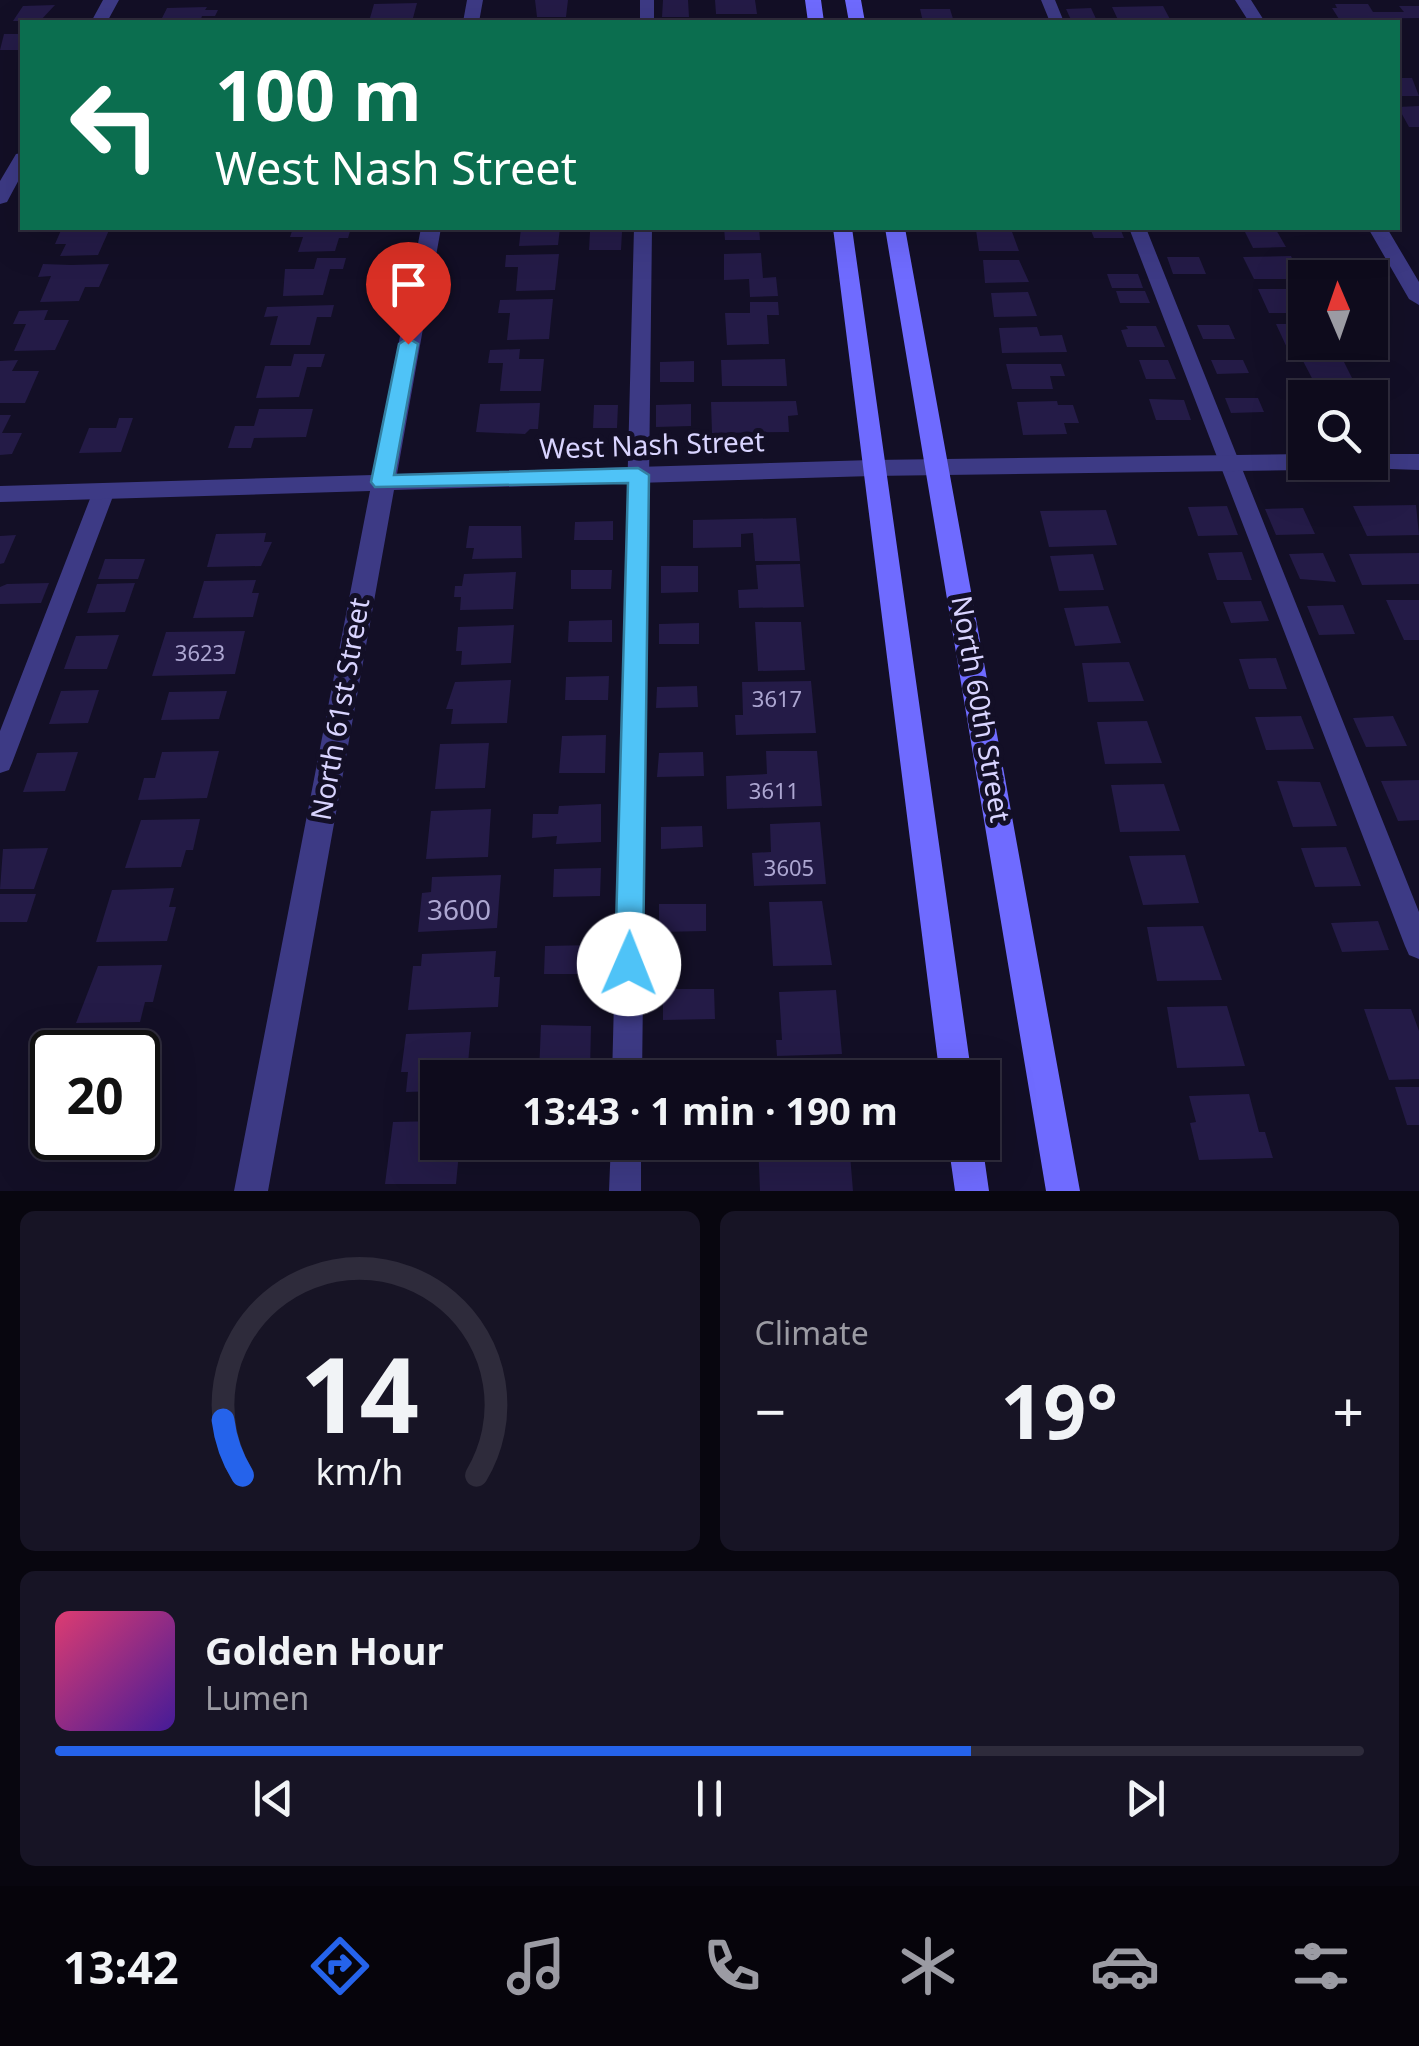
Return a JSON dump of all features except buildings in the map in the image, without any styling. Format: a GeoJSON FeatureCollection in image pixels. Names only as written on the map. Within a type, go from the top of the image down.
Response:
{"type":"FeatureCollection","features":[{"type":"Feature","properties":{"kind":"main road"},"geometry":{"type":"LineString","coordinates":[[842,230],[954,1060]]}},
{"type":"Feature","properties":{"kind":"main road","name":"North 60th Street"},"geometry":{"type":"LineString","coordinates":[[895,230],[940,466],[1064,1191]]}},
{"type":"Feature","properties":{"kind":"main road"},"geometry":{"type":"LineString","coordinates":[[968,1160],[972,1191]]}},
{"type":"Feature","properties":{"kind":"street"},"geometry":{"type":"LineString","coordinates":[[0,198],[20,162]]}},
{"type":"Feature","properties":{"kind":"street","name":"North 61st Street"},"geometry":{"type":"LineString","coordinates":[[251,1191],[431,230]]}},
{"type":"Feature","properties":{"kind":"street"},"geometry":{"type":"LineString","coordinates":[[1378,230],[1419,298]]}},
{"type":"Feature","properties":{"kind":"street","name":"West Nash Street"},"geometry":{"type":"LineString","coordinates":[[0,494],[940,466],[1288,462]]}},
{"type":"Feature","properties":{"kind":"street"},"geometry":{"type":"LineString","coordinates":[[1388,462],[1419,462]]}},
{"type":"Feature","properties":{"kind":"lane"},"geometry":{"type":"LineString","coordinates":[[627,1060],[643,230]]}},
{"type":"Feature","properties":{"kind":"lane"},"geometry":{"type":"LineString","coordinates":[[1138,230],[1419,946]]}},
{"type":"Feature","properties":{"kind":"lane"},"geometry":{"type":"LineString","coordinates":[[0,763],[104,491]]}},
{"type":"Feature","properties":{"kind":"lane"},"geometry":{"type":"LineString","coordinates":[[625,1191],[626,1160]]}},
{"type":"Feature","properties":{"kind":"route"},"geometry":{"type":"LineString","coordinates":[[408,344],[382,482],[638,475],[629,964]]}}]}
